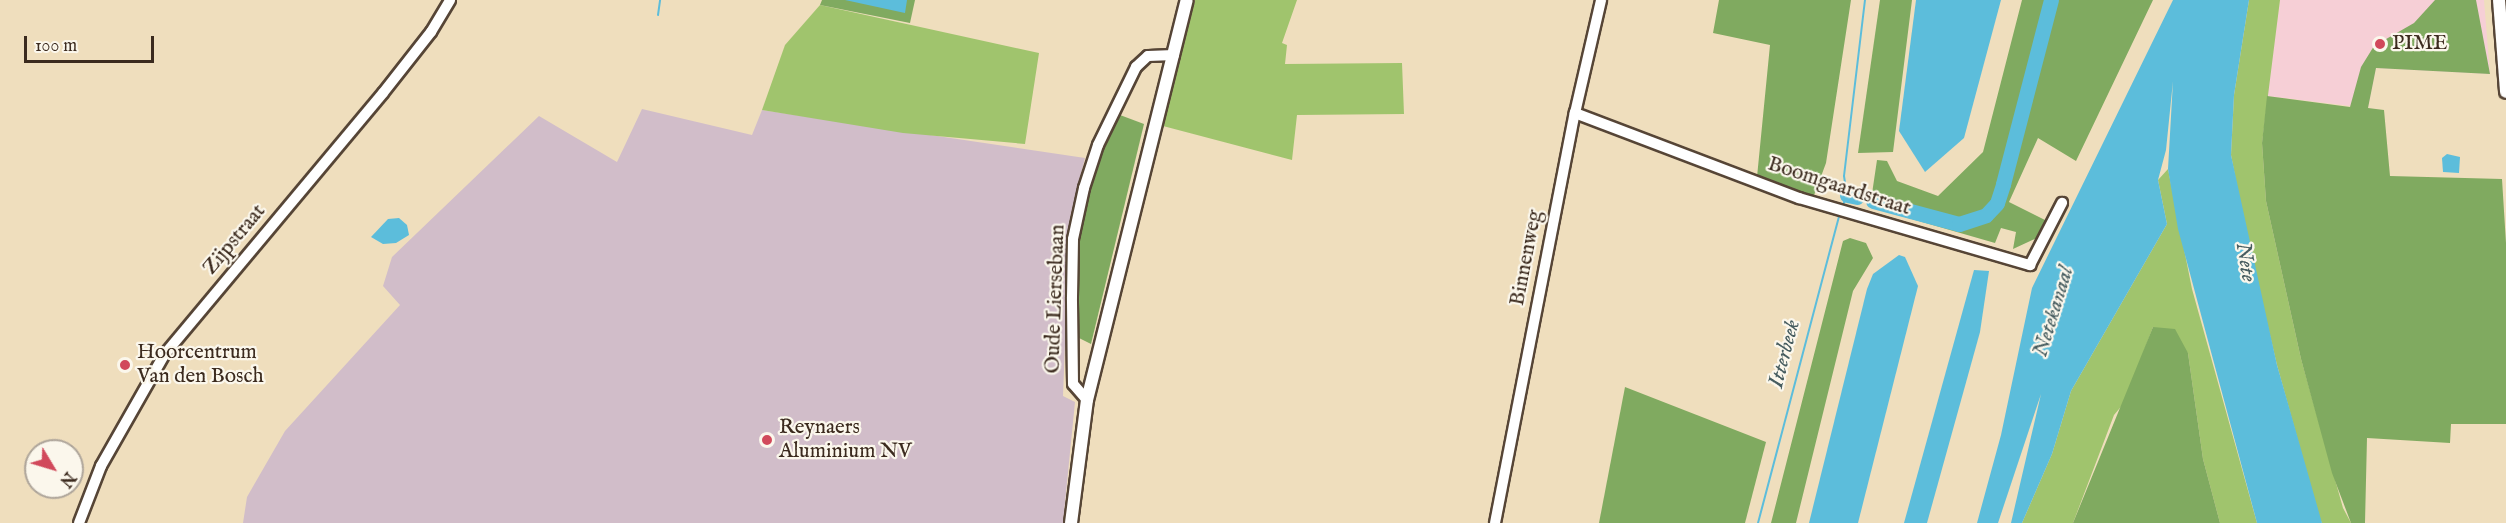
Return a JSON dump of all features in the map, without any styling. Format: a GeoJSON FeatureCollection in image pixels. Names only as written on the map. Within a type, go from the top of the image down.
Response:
{"type":"FeatureCollection","features":[{"type":"Feature","properties":{"kind":"main road","name":"Oude Liersebaan"},"geometry":{"type":"LineString","coordinates":[[1071,523],[1087,400],[1187,0]]}},
{"type":"Feature","properties":{"kind":"main road"},"geometry":{"type":"LineString","coordinates":[[2499,0],[2506,92]]}},
{"type":"Feature","properties":{"kind":"street","name":"Zijpstraat"},"geometry":{"type":"LineString","coordinates":[[79,523],[101,466],[164,356],[383,93],[431,32],[450,0]]}},
{"type":"Feature","properties":{"kind":"street","name":"Binnenweg"},"geometry":{"type":"LineString","coordinates":[[1495,523],[1575,113],[1601,0]]}},
{"type":"Feature","properties":{"kind":"street","name":"Oude Liersebaan"},"geometry":{"type":"LineString","coordinates":[[1087,400],[1073,384],[1073,239],[1084,188],[1098,145],[1137,67],[1148,56],[1174,55]]}},
{"type":"Feature","properties":{"kind":"street","name":"Boomgaardstraat"},"geometry":{"type":"LineString","coordinates":[[1575,113],[1799,198],[2030,265],[2062,203]]}},
{"type":"Feature","properties":{"kind":"shaded area","name":"PIME"},"geometry":{"type":"Polygon","coordinates":[[[2280,0],[2484,0],[2490,74],[2376,68],[2368,108],[2267,96],[2280,0]]]}},
{"type":"Feature","properties":{"kind":"shaded area"},"geometry":{"type":"Polygon","coordinates":[[[642,109],[752,135],[762,110],[1085,158],[1070,218],[1063,396],[1075,402],[1063,523],[243,523],[247,497],[285,431],[400,305],[383,286],[392,257],[539,116],[617,162],[642,109]]]}},
{"type":"Feature","properties":{"kind":"green space"},"geometry":{"type":"Polygon","coordinates":[[[822,0],[915,0],[910,23],[820,5],[822,0]]]}},
{"type":"Feature","properties":{"kind":"green space"},"geometry":{"type":"Polygon","coordinates":[[[1195,0],[1297,0],[1282,43],[1287,45],[1285,64],[1402,63],[1404,114],[1297,115],[1292,160],[1163,126],[1195,0]]]}},
{"type":"Feature","properties":{"kind":"green space"},"geometry":{"type":"Polygon","coordinates":[[[1719,0],[1851,0],[1826,163],[1813,198],[1757,177],[1770,45],[1713,33],[1719,0]]]}},
{"type":"Feature","properties":{"kind":"green space"},"geometry":{"type":"Polygon","coordinates":[[[1880,0],[1912,0],[1893,152],[1858,153],[1880,0]]]}},
{"type":"Feature","properties":{"kind":"green space"},"geometry":{"type":"Polygon","coordinates":[[[2022,0],[2153,0],[2076,161],[2038,138],[2009,202],[2047,221],[2039,237],[2013,249],[2016,232],[2001,228],[1995,243],[1870,207],[1877,160],[1887,161],[1897,181],[1938,196],[1983,152],[2022,0]]]}},
{"type":"Feature","properties":{"kind":"green space"},"geometry":{"type":"Polygon","coordinates":[[[2249,0],[2280,0],[2262,143],[2266,201],[2301,359],[2343,508],[2351,523],[2322,523],[2319,517],[2277,365],[2247,238],[2231,155],[2234,95],[2249,0]]]}},
{"type":"Feature","properties":{"kind":"green space"},"geometry":{"type":"Polygon","coordinates":[[[2435,0],[2476,0],[2490,74],[2376,68],[2368,108],[2384,110],[2390,176],[2502,179],[2506,243],[2506,424],[2451,424],[2450,443],[2367,438],[2365,523],[2351,523],[2332,473],[2301,359],[2266,201],[2262,143],[2267,96],[2350,107],[2361,67],[2374,46],[2414,23],[2435,0]]]}},
{"type":"Feature","properties":{"kind":"green space"},"geometry":{"type":"Polygon","coordinates":[[[820,5],[1039,53],[1025,144],[903,133],[762,110],[785,45],[820,5]]]}},
{"type":"Feature","properties":{"kind":"green space"},"geometry":{"type":"Polygon","coordinates":[[[1120,115],[1144,124],[1091,344],[1077,337],[1075,299],[1082,212],[1101,150],[1120,115]]]}},
{"type":"Feature","properties":{"kind":"green space"},"geometry":{"type":"Polygon","coordinates":[[[2168,169],[2192,289],[2257,523],[2220,523],[2203,459],[2188,353],[2153,327],[2124,403],[2114,415],[2073,523],[2022,523],[2052,454],[2071,391],[2167,224],[2158,180],[2168,169]]]}},
{"type":"Feature","properties":{"kind":"green space"},"geometry":{"type":"Polygon","coordinates":[[[1850,238],[1866,243],[1873,258],[1853,291],[1796,523],[1771,523],[1843,241],[1850,238]]]}},
{"type":"Feature","properties":{"kind":"green space"},"geometry":{"type":"Polygon","coordinates":[[[2153,327],[2175,329],[2188,353],[2203,459],[2220,523],[2073,523],[2153,327]]]}},
{"type":"Feature","properties":{"kind":"green space"},"geometry":{"type":"Polygon","coordinates":[[[1625,387],[1766,442],[1745,523],[1599,523],[1625,387]]]}},
{"type":"Feature","properties":{"kind":"water"},"geometry":{"type":"Polygon","coordinates":[[[845,0],[907,0],[905,13],[845,0]]]}},
{"type":"Feature","properties":{"kind":"water"},"geometry":{"type":"Polygon","coordinates":[[[1916,0],[2001,0],[1964,138],[1925,172],[1899,131],[1916,0]]]}},
{"type":"Feature","properties":{"kind":"water"},"geometry":{"type":"Polygon","coordinates":[[[2173,0],[2249,0],[2234,95],[2231,155],[2277,365],[2322,523],[2257,523],[2178,229],[2168,169],[2173,81],[2166,150],[2158,180],[2167,224],[2071,391],[2052,454],[2022,523],[2011,523],[2041,394],[1998,523],[1977,523],[2001,435],[2032,288],[2173,0]]]}},
{"type":"Feature","properties":{"kind":"water"},"geometry":{"type":"Polygon","coordinates":[[[2447,154],[2460,157],[2459,173],[2443,172],[2442,158],[2447,154]]]}},
{"type":"Feature","properties":{"kind":"water"},"geometry":{"type":"Polygon","coordinates":[[[399,218],[407,225],[409,235],[396,243],[383,244],[371,237],[388,219],[399,218]]]}},
{"type":"Feature","properties":{"kind":"water"},"geometry":{"type":"Polygon","coordinates":[[[1899,255],[1905,257],[1918,286],[1858,523],[1809,523],[1867,289],[1873,274],[1899,255]]]}},
{"type":"Feature","properties":{"kind":"water"},"geometry":{"type":"Polygon","coordinates":[[[1974,270],[1989,271],[1980,332],[1927,523],[1904,523],[1974,270]]]}},
{"type":"Feature","properties":{"kind":"waterway"},"geometry":{"type":"LineString","coordinates":[[658,15],[660,0]]}},
{"type":"Feature","properties":{"kind":"waterway"},"geometry":{"type":"LineString","coordinates":[[1842,208],[1847,195],[1844,176],[1865,0]]}},
{"type":"Feature","properties":{"kind":"waterway"},"geometry":{"type":"LineString","coordinates":[[1873,201],[1959,224],[1986,215],[1997,203],[2051,0]]}},
{"type":"Feature","properties":{"kind":"waterway"},"geometry":{"type":"LineString","coordinates":[[1847,195],[1857,197]]}},
{"type":"Feature","properties":{"kind":"waterway","name":"Itterbeek"},"geometry":{"type":"LineString","coordinates":[[1758,523],[1840,213]]}},
{"type":"Feature","properties":{"kind":"place","name":"PIME"},"geometry":{"type":"Point","coordinates":[2380,44]}},
{"type":"Feature","properties":{"kind":"place","name":"Hoorcentrum Van den Bosch"},"geometry":{"type":"Point","coordinates":[125,365]}},
{"type":"Feature","properties":{"kind":"place","name":"Reynaers Aluminium NV"},"geometry":{"type":"Point","coordinates":[767,440]}},
{"type":"Feature","properties":{"kind":"water label","name":"Nete"},"geometry":{"type":"Point","coordinates":[2245,262]}},
{"type":"Feature","properties":{"kind":"water label","name":"Netekanaal"},"geometry":{"type":"Point","coordinates":[2054,312]}}]}
